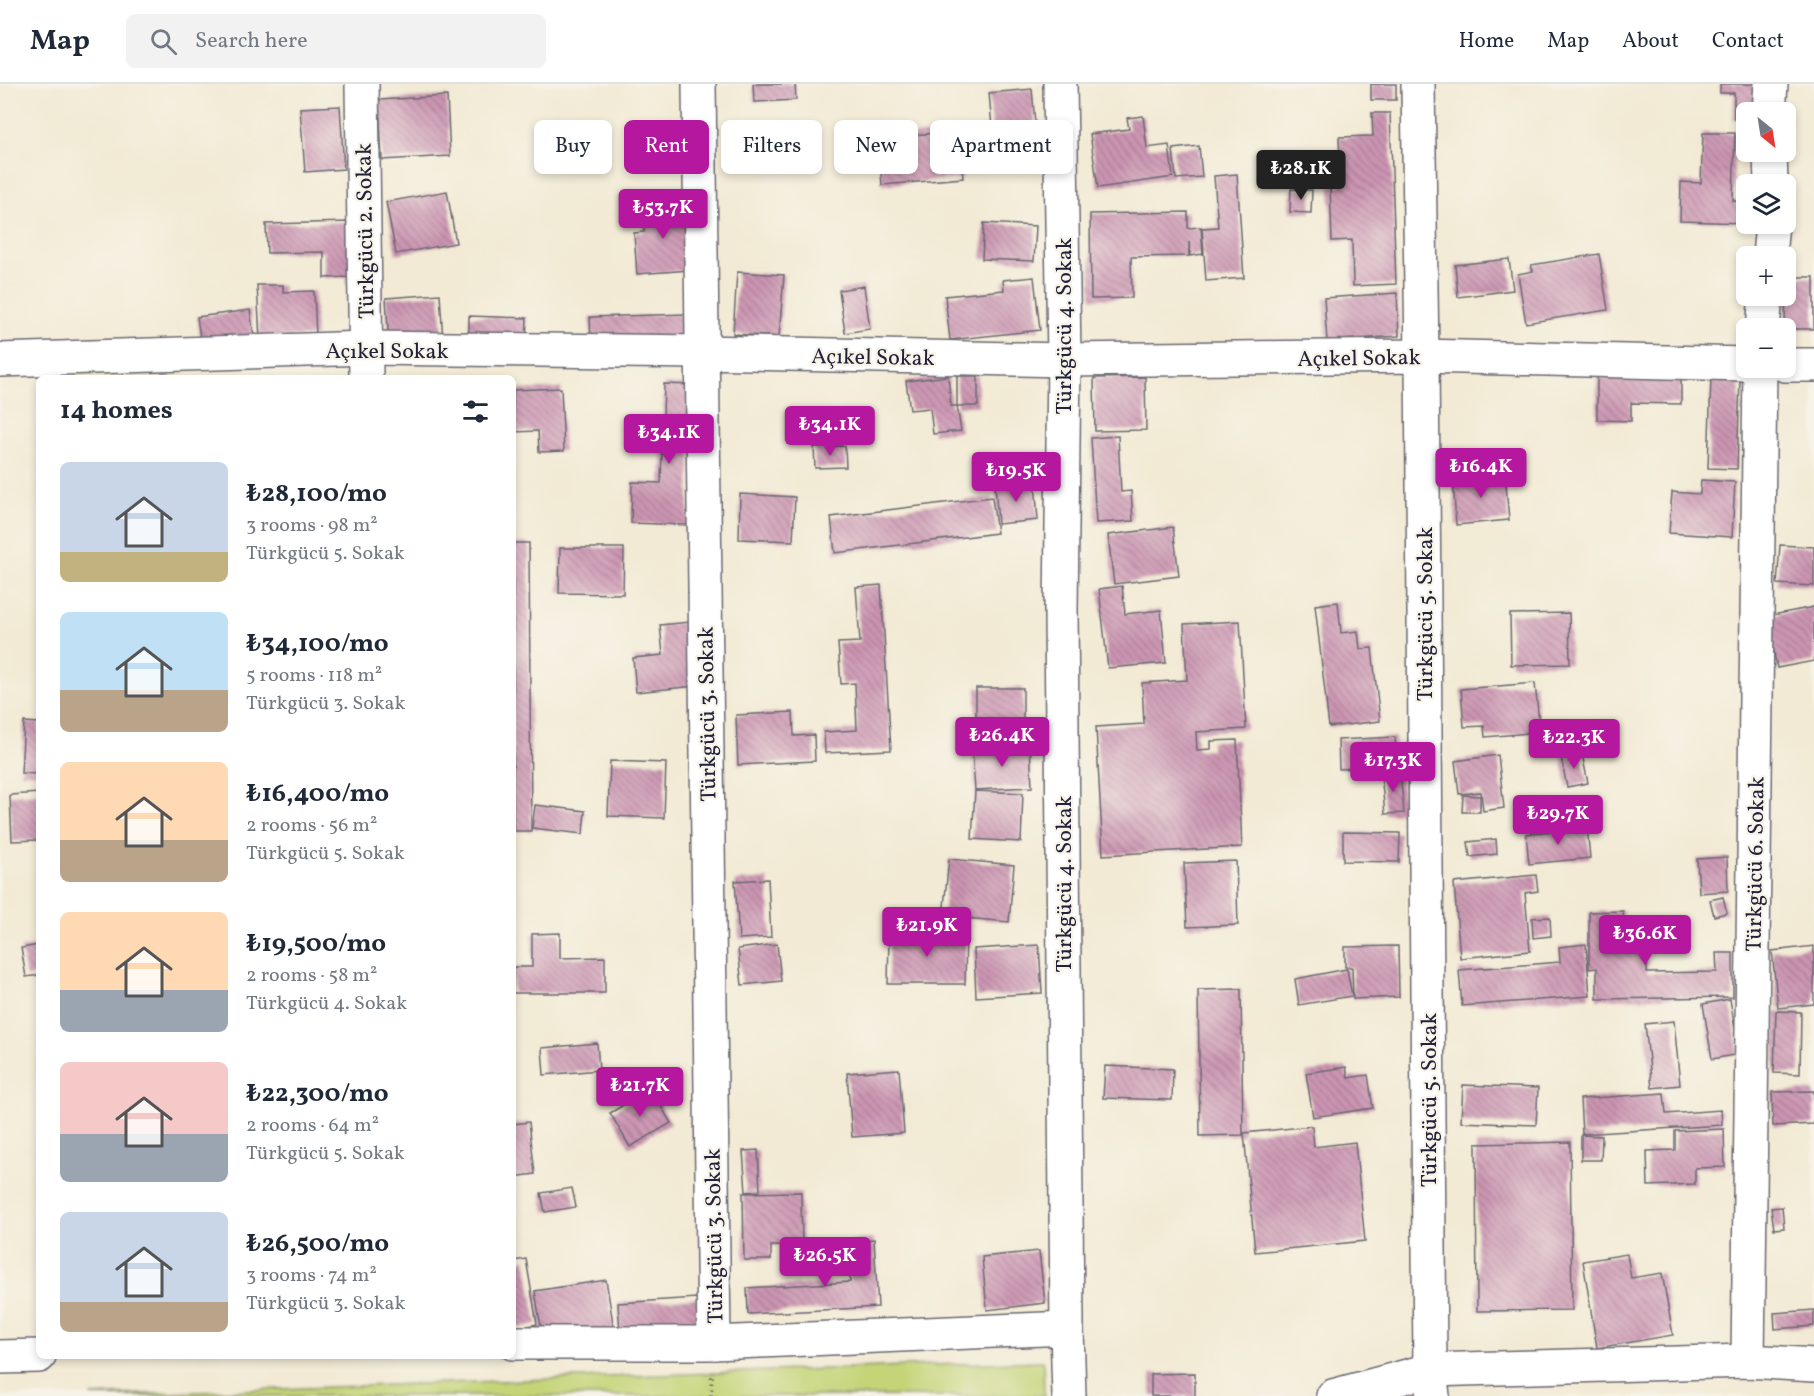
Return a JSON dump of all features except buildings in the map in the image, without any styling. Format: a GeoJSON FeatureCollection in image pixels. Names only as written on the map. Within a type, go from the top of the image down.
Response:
{"type":"FeatureCollection","features":[{"type":"Feature","properties":{"kind":"street","name":"Türkgücü 2. Sokak"},"geometry":{"type":"LineString","coordinates":[[362,84],[366,363]]}},
{"type":"Feature","properties":{"kind":"street","name":"Türkgücü 3. Sokak"},"geometry":{"type":"LineString","coordinates":[[699,84],[714,1343]]}},
{"type":"Feature","properties":{"kind":"street","name":"Türkgücü 4. Sokak"},"geometry":{"type":"LineString","coordinates":[[1060,84],[1064,360],[1061,609],[1069,1396]]}},
{"type":"Feature","properties":{"kind":"street","name":"Türkgücü 5. Sokak"},"geometry":{"type":"LineString","coordinates":[[1418,84],[1432,1383]]}},
{"type":"Feature","properties":{"kind":"street"},"geometry":{"type":"LineString","coordinates":[[1770,102],[1771,84]]}},
{"type":"Feature","properties":{"kind":"street","name":"Açıkel Sokak"},"geometry":{"type":"LineString","coordinates":[[0,360],[366,363],[701,352],[1064,360],[1422,356],[1736,364]]}},
{"type":"Feature","properties":{"kind":"street"},"geometry":{"type":"LineString","coordinates":[[1796,365],[1814,365]]}},
{"type":"Feature","properties":{"kind":"street","name":"Türkgücü 6. Sokak"},"geometry":{"type":"LineString","coordinates":[[1748,1361],[1760,378]]}},
{"type":"Feature","properties":{"kind":"street"},"geometry":{"type":"LineString","coordinates":[[516,1343],[714,1343],[1067,1328]]}},
{"type":"Feature","properties":{"kind":"street"},"geometry":{"type":"LineString","coordinates":[[0,1358],[36,1356]]}},
{"type":"Feature","properties":{"kind":"street"},"geometry":{"type":"LineString","coordinates":[[1334,1396],[1432,1383],[1748,1361],[1814,1365]]}},
{"type":"Feature","properties":{"kind":"green space"},"geometry":{"type":"Polygon","coordinates":[[[1043,1361],[1044,1396],[90,1396],[1043,1361]]]}}]}
